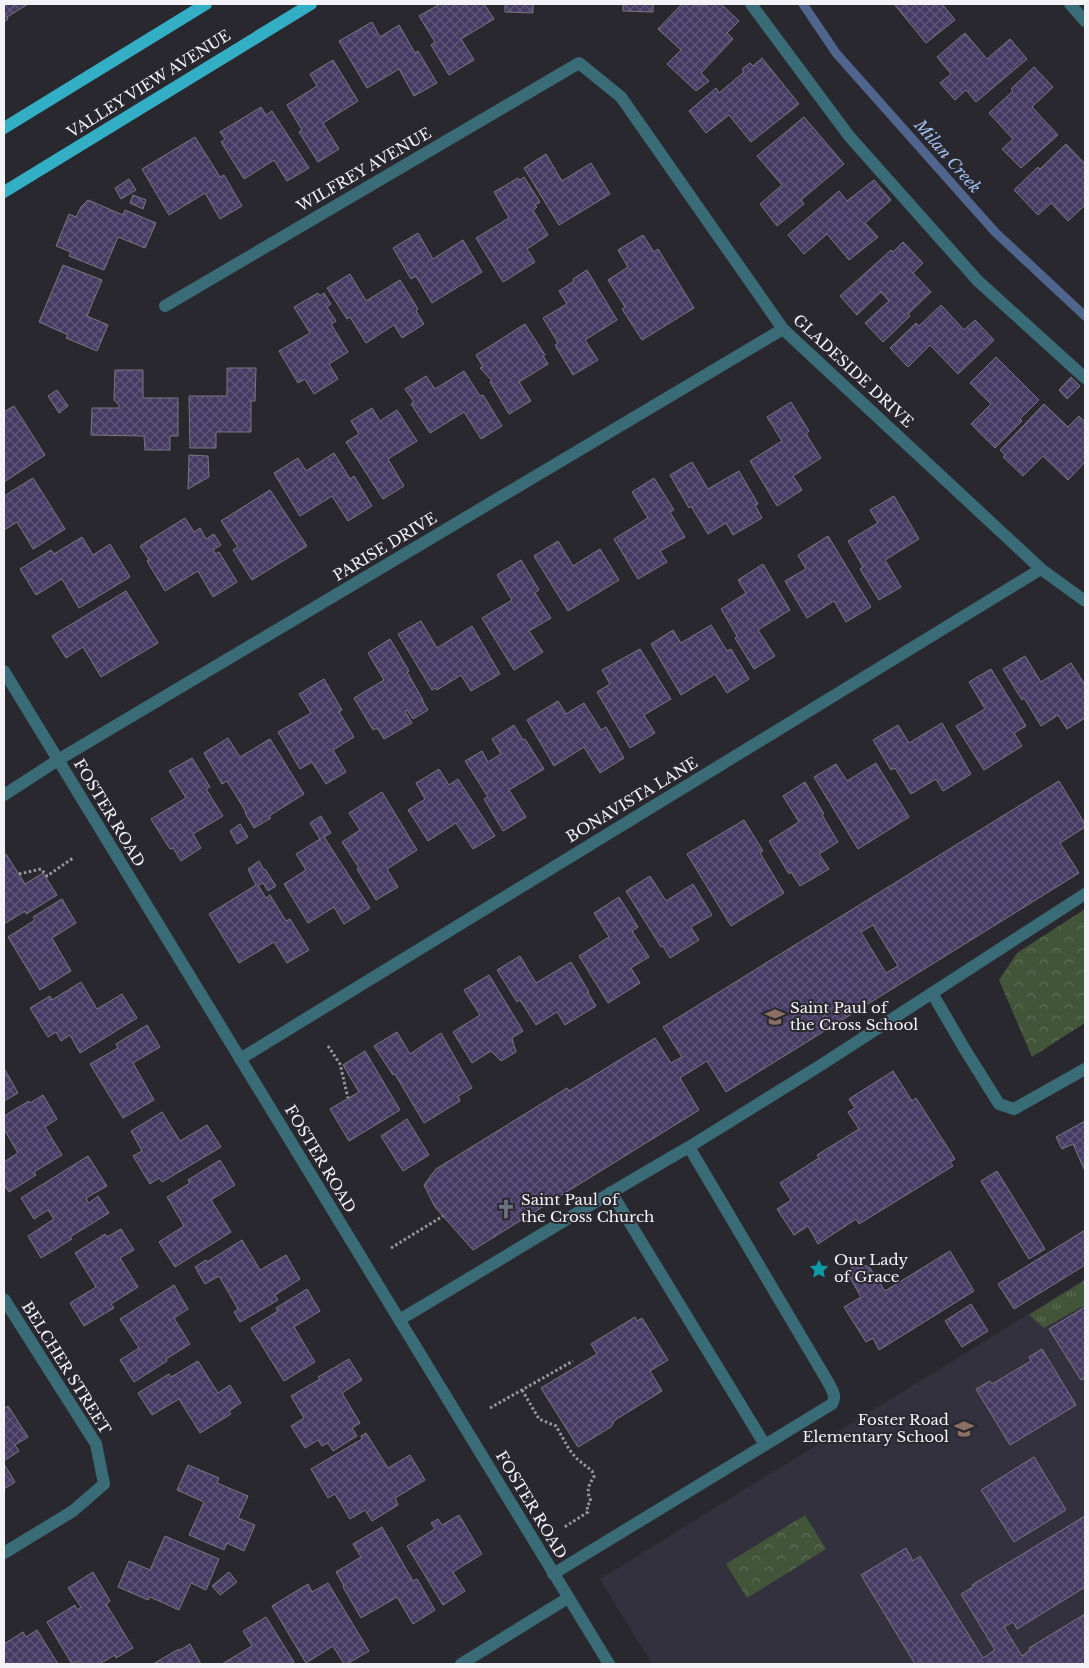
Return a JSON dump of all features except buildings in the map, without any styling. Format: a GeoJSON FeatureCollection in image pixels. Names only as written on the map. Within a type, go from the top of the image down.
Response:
{"type":"FeatureCollection","features":[{"type":"Feature","properties":{"kind":"main road"},"geometry":{"type":"LineString","coordinates":[[4,128],[206,4]]}},
{"type":"Feature","properties":{"kind":"main road","name":"VALLEY VIEW AVENUE"},"geometry":{"type":"LineString","coordinates":[[4,192],[311,4]]}},
{"type":"Feature","properties":{"kind":"street"},"geometry":{"type":"LineString","coordinates":[[751,4],[849,136],[978,281],[1085,378]]}},
{"type":"Feature","properties":{"kind":"street"},"geometry":{"type":"LineString","coordinates":[[1074,5],[1085,21]]}},
{"type":"Feature","properties":{"kind":"street","name":"WILFREY AVENUE"},"geometry":{"type":"LineString","coordinates":[[165,306],[579,63]]}},
{"type":"Feature","properties":{"kind":"street","name":"GLADESIDE DRIVE"},"geometry":{"type":"LineString","coordinates":[[579,63],[621,97],[783,329],[1040,569],[1085,601]]}},
{"type":"Feature","properties":{"kind":"street","name":"PARISE DRIVE"},"geometry":{"type":"LineString","coordinates":[[4,795],[58,760],[783,329]]}},
{"type":"Feature","properties":{"kind":"street","name":"BONAVISTA LANE"},"geometry":{"type":"LineString","coordinates":[[240,1059],[1040,569]]}},
{"type":"Feature","properties":{"kind":"street","name":"FOSTER ROAD"},"geometry":{"type":"LineString","coordinates":[[4,671],[609,1664]]}},
{"type":"Feature","properties":{"kind":"street"},"geometry":{"type":"LineString","coordinates":[[399,1320],[821,1066],[1085,894]]}},
{"type":"Feature","properties":{"kind":"street"},"geometry":{"type":"LineString","coordinates":[[932,993],[999,1104],[1014,1110],[1085,1070]]}},
{"type":"Feature","properties":{"kind":"street"},"geometry":{"type":"LineString","coordinates":[[554,1574],[832,1404],[835,1400],[834,1394],[689,1147]]}},
{"type":"Feature","properties":{"kind":"street"},"geometry":{"type":"LineString","coordinates":[[611,1192],[764,1445]]}},
{"type":"Feature","properties":{"kind":"street","name":"BELCHER STREET"},"geometry":{"type":"LineString","coordinates":[[4,1299],[96,1444],[104,1484],[73,1511],[4,1553]]}},
{"type":"Feature","properties":{"kind":"street"},"geometry":{"type":"LineString","coordinates":[[461,1664],[568,1598]]}},
{"type":"Feature","properties":{"kind":"path"},"geometry":{"type":"LineString","coordinates":[[19,874],[41,869],[47,876],[73,858]]}},
{"type":"Feature","properties":{"kind":"path"},"geometry":{"type":"LineString","coordinates":[[328,1046],[340,1064],[348,1098]]}},
{"type":"Feature","properties":{"kind":"path"},"geometry":{"type":"LineString","coordinates":[[391,1248],[442,1216]]}},
{"type":"Feature","properties":{"kind":"path"},"geometry":{"type":"LineString","coordinates":[[490,1408],[573,1361]]}},
{"type":"Feature","properties":{"kind":"path"},"geometry":{"type":"LineString","coordinates":[[522,1390],[539,1419],[556,1426],[576,1458],[592,1470],[594,1476],[587,1493],[591,1501],[587,1506],[588,1512],[563,1528]]}},
{"type":"Feature","properties":{"kind":"shaded area","name":"Foster Road Elementary School"},"geometry":{"type":"Polygon","coordinates":[[[1085,1279],[1085,1664],[652,1664],[600,1579],[1085,1279]]]}},
{"type":"Feature","properties":{"kind":"green space"},"geometry":{"type":"Polygon","coordinates":[[[1085,909],[1085,1023],[1032,1057],[999,980],[1017,953],[1085,909]]]}},
{"type":"Feature","properties":{"kind":"green space"},"geometry":{"type":"Polygon","coordinates":[[[1085,1280],[1085,1305],[1044,1328],[1029,1315],[1085,1280]]]}},
{"type":"Feature","properties":{"kind":"green space"},"geometry":{"type":"Polygon","coordinates":[[[805,1515],[826,1549],[747,1598],[726,1564],[805,1515]]]}},
{"type":"Feature","properties":{"kind":"waterway","name":"Milan Creek"},"geometry":{"type":"LineString","coordinates":[[803,4],[836,53],[995,232],[1085,316]]}},
{"type":"Feature","properties":{"kind":"place","name":"Saint Paul of the Cross School"},"geometry":{"type":"Point","coordinates":[775,1017]}},
{"type":"Feature","properties":{"kind":"place","name":"Saint Paul of the Cross Church"},"geometry":{"type":"Point","coordinates":[506,1209]}},
{"type":"Feature","properties":{"kind":"place","name":"Our Lady of Grace"},"geometry":{"type":"Point","coordinates":[819,1269]}},
{"type":"Feature","properties":{"kind":"place","name":"Foster Road Elementary School"},"geometry":{"type":"Point","coordinates":[964,1429]}}]}
